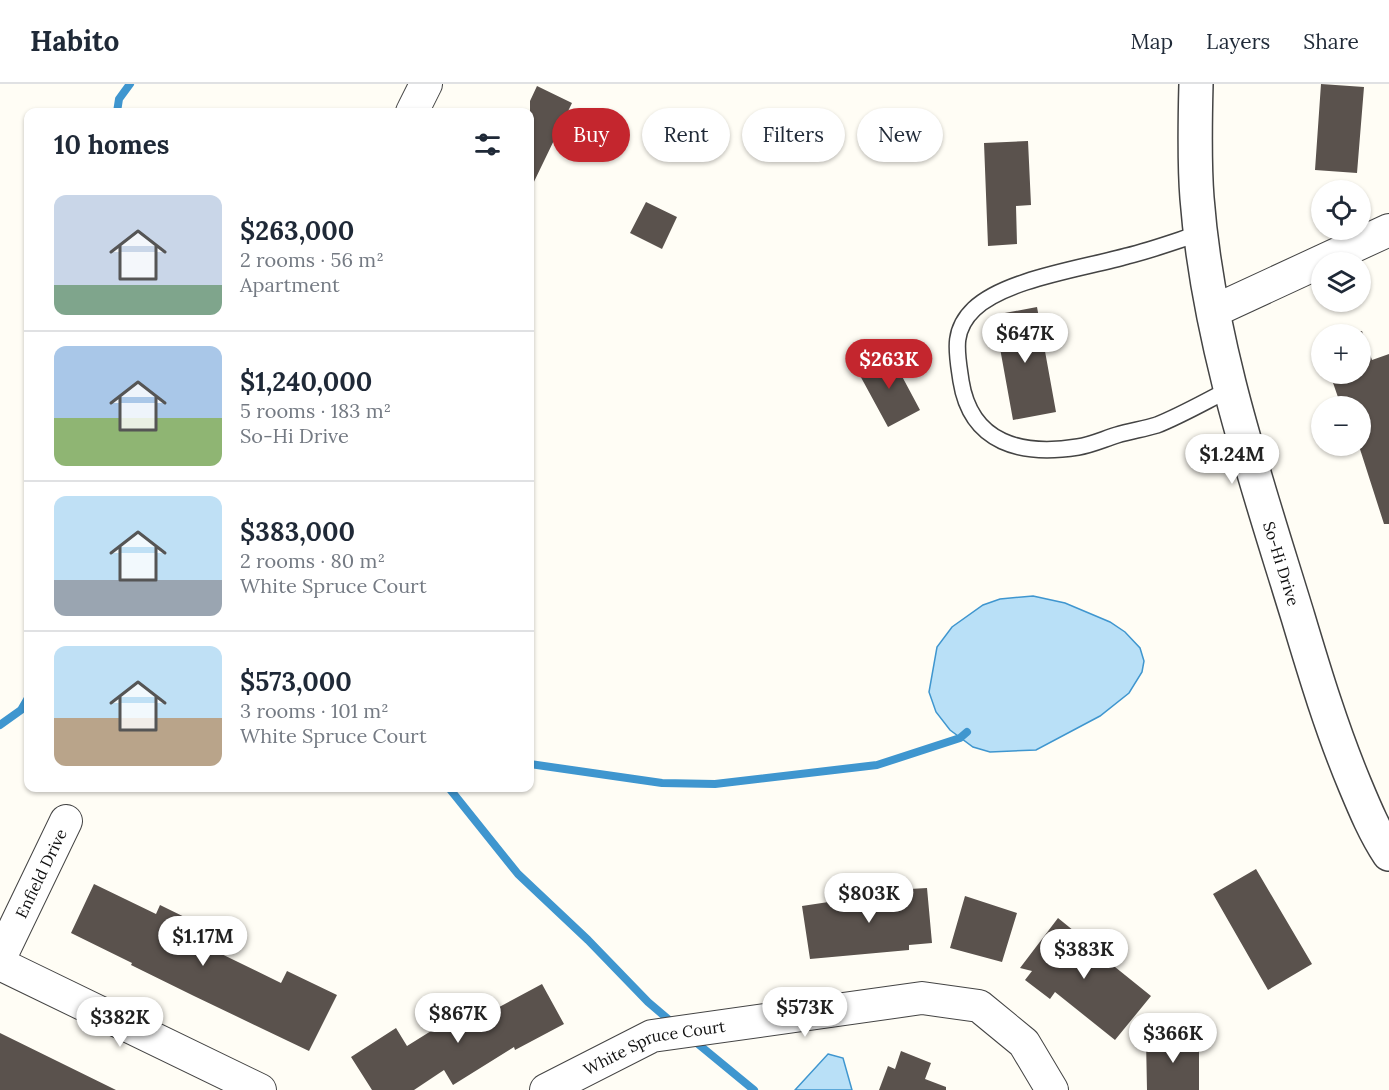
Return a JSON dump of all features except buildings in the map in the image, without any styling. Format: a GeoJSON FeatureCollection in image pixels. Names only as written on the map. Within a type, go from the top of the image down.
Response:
{"type":"FeatureCollection","features":[{"type":"Feature","properties":{"kind":"street"},"geometry":{"type":"LineString","coordinates":[[414,108],[426,84]]}},
{"type":"Feature","properties":{"kind":"street","name":"So-Hi Drive"},"geometry":{"type":"LineString","coordinates":[[1196,84],[1196,173],[1201,233],[1230,389],[1315,674],[1339,746],[1363,805],[1389,854]]}},
{"type":"Feature","properties":{"kind":"street"},"geometry":{"type":"LineString","coordinates":[[1214,310],[1389,230]]}},
{"type":"Feature","properties":{"kind":"street","name":"Enfield Drive"},"geometry":{"type":"LineString","coordinates":[[0,958],[66,821]]}},
{"type":"Feature","properties":{"kind":"street"},"geometry":{"type":"LineString","coordinates":[[0,964],[260,1090]]}},
{"type":"Feature","properties":{"kind":"street","name":"White Spruce Court"},"geometry":{"type":"LineString","coordinates":[[546,1090],[652,1036],[922,998],[979,1006],[1024,1043],[1052,1090]]}},
{"type":"Feature","properties":{"kind":"lane"},"geometry":{"type":"LineString","coordinates":[[1201,233],[1129,256],[1014,285],[990,296],[973,310],[962,325],[956,346],[963,395],[973,417],[990,435],[1008,445],[1032,450],[1079,447],[1156,425],[1230,389]]}},
{"type":"Feature","properties":{"kind":"water"},"geometry":{"type":"Polygon","coordinates":[[[1033,596],[1065,603],[1110,622],[1125,632],[1140,648],[1144,661],[1142,672],[1129,693],[1100,716],[1036,750],[990,752],[973,747],[950,730],[936,712],[929,692],[937,647],[952,627],[983,605],[1000,599],[1033,596]]]}},
{"type":"Feature","properties":{"kind":"water"},"geometry":{"type":"Polygon","coordinates":[[[828,1054],[843,1058],[852,1090],[795,1090],[828,1054]]]}},
{"type":"Feature","properties":{"kind":"waterway"},"geometry":{"type":"LineString","coordinates":[[118,108],[119,99],[130,84]]}},
{"type":"Feature","properties":{"kind":"waterway"},"geometry":{"type":"LineString","coordinates":[[0,725],[21,710],[24,705]]}},
{"type":"Feature","properties":{"kind":"waterway"},"geometry":{"type":"LineString","coordinates":[[534,765],[662,783],[715,784],[877,765],[960,738],[967,732]]}},
{"type":"Feature","properties":{"kind":"waterway"},"geometry":{"type":"LineString","coordinates":[[452,792],[518,874],[588,940],[648,1002],[675,1025]]}},
{"type":"Feature","properties":{"kind":"waterway"},"geometry":{"type":"LineString","coordinates":[[692,1039],[754,1090]]}}]}
